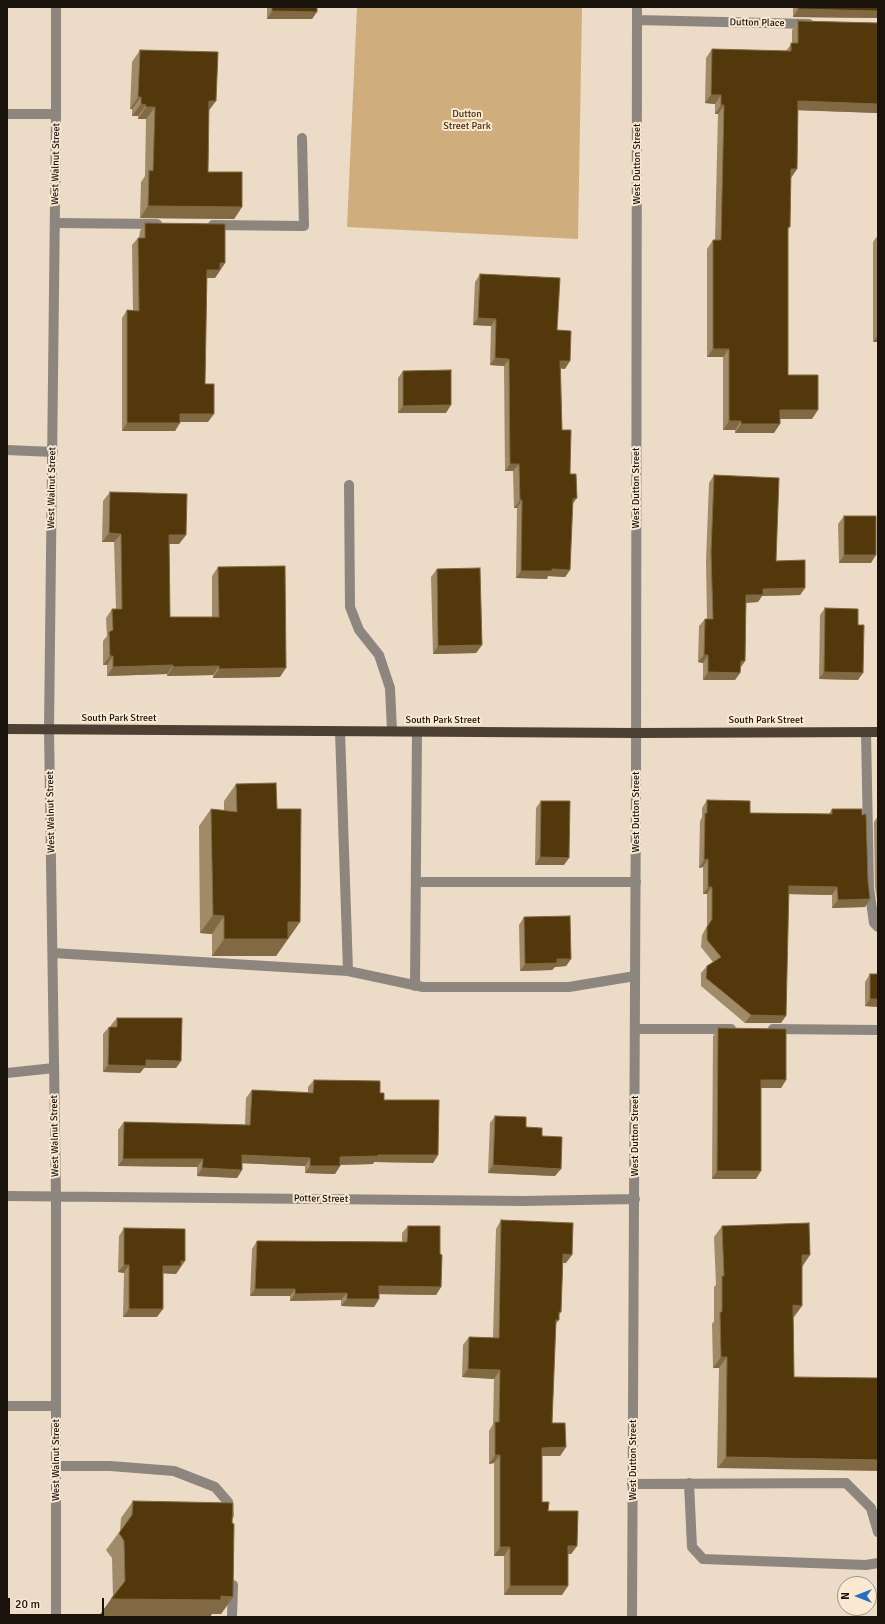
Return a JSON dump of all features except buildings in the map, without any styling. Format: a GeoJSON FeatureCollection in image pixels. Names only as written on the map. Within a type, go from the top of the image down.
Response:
{"type":"FeatureCollection","features":[{"type":"Feature","properties":{"kind":"main road","name":"South Park Street"},"geometry":{"type":"LineString","coordinates":[[7,729],[636,733],[878,732]]}},
{"type":"Feature","properties":{"kind":"street","name":"West Walnut Street"},"geometry":{"type":"LineString","coordinates":[[56,7],[53,452],[49,729],[56,1196],[56,1617]]}},
{"type":"Feature","properties":{"kind":"street","name":"West Dutton Street"},"geometry":{"type":"LineString","coordinates":[[632,1617],[636,882],[637,7]]}},
{"type":"Feature","properties":{"kind":"street","name":"Dutton Place"},"geometry":{"type":"LineString","coordinates":[[637,20],[816,24]]}},
{"type":"Feature","properties":{"kind":"street"},"geometry":{"type":"LineString","coordinates":[[7,114],[56,114]]}},
{"type":"Feature","properties":{"kind":"street"},"geometry":{"type":"LineString","coordinates":[[203,225],[304,226],[302,138]]}},
{"type":"Feature","properties":{"kind":"street"},"geometry":{"type":"LineString","coordinates":[[55,223],[164,224]]}},
{"type":"Feature","properties":{"kind":"street"},"geometry":{"type":"LineString","coordinates":[[7,450],[53,452]]}},
{"type":"Feature","properties":{"kind":"street"},"geometry":{"type":"LineString","coordinates":[[349,485],[350,607],[359,630],[379,655],[390,688],[392,731]]}},
{"type":"Feature","properties":{"kind":"street"},"geometry":{"type":"LineString","coordinates":[[340,731],[348,972]]}},
{"type":"Feature","properties":{"kind":"street"},"geometry":{"type":"LineString","coordinates":[[415,986],[417,732]]}},
{"type":"Feature","properties":{"kind":"street"},"geometry":{"type":"LineString","coordinates":[[866,732],[869,888],[874,923],[878,927]]}},
{"type":"Feature","properties":{"kind":"street"},"geometry":{"type":"LineString","coordinates":[[416,882],[636,882]]}},
{"type":"Feature","properties":{"kind":"street"},"geometry":{"type":"LineString","coordinates":[[53,953],[348,972],[423,987],[569,987],[635,976]]}},
{"type":"Feature","properties":{"kind":"street"},"geometry":{"type":"LineString","coordinates":[[635,1029],[744,1029]]}},
{"type":"Feature","properties":{"kind":"street"},"geometry":{"type":"LineString","coordinates":[[760,1029],[878,1030]]}},
{"type":"Feature","properties":{"kind":"street"},"geometry":{"type":"LineString","coordinates":[[7,1073],[54,1068]]}},
{"type":"Feature","properties":{"kind":"street","name":"Potter Street"},"geometry":{"type":"LineString","coordinates":[[7,1196],[523,1201],[635,1199]]}},
{"type":"Feature","properties":{"kind":"street"},"geometry":{"type":"LineString","coordinates":[[7,1406],[56,1406]]}},
{"type":"Feature","properties":{"kind":"street"},"geometry":{"type":"LineString","coordinates":[[56,1466],[110,1466],[174,1471],[215,1487],[228,1502],[230,1525]]}},
{"type":"Feature","properties":{"kind":"street"},"geometry":{"type":"LineString","coordinates":[[689,1483],[692,1547],[702,1559],[866,1565],[878,1563]]}},
{"type":"Feature","properties":{"kind":"street"},"geometry":{"type":"LineString","coordinates":[[632,1484],[846,1483],[871,1508],[878,1532]]}},
{"type":"Feature","properties":{"kind":"street"},"geometry":{"type":"LineString","coordinates":[[232,1617],[233,1571]]}},
{"type":"Feature","properties":{"kind":"green space","name":"Dutton Street Park"},"geometry":{"type":"Polygon","coordinates":[[[357,7],[582,7],[578,239],[347,227],[357,7]]]}}]}
